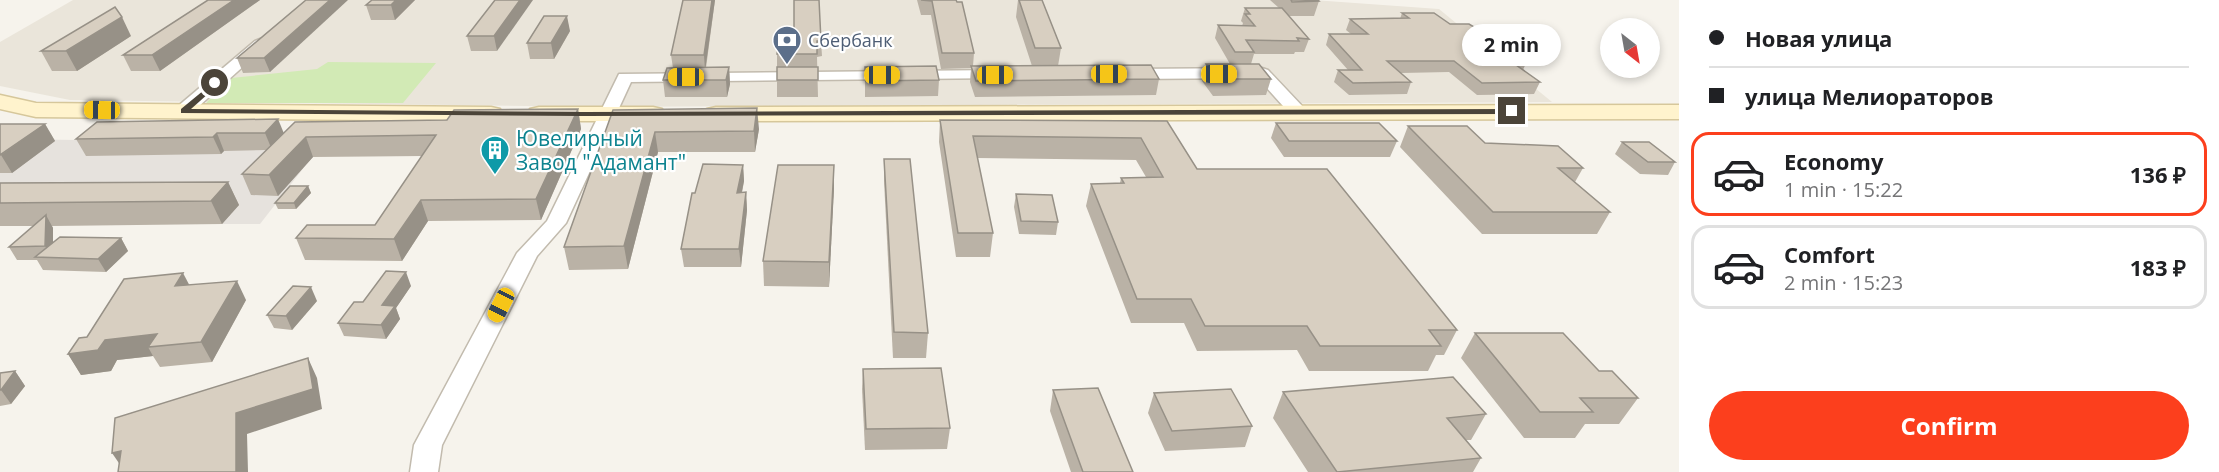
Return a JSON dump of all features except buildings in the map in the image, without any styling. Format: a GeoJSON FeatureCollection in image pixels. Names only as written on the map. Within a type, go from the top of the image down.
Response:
{"type":"FeatureCollection","features":[{"type":"Feature","properties":{"kind":"street"},"geometry":{"type":"LineString","coordinates":[[183,111],[268,37]]}},
{"type":"Feature","properties":{"kind":"street"},"geometry":{"type":"LineString","coordinates":[[1109,74],[1262,73],[1298,112]]}},
{"type":"Feature","properties":{"kind":"street"},"geometry":{"type":"LineString","coordinates":[[424,472],[428,446],[528,252],[556,224],[625,77],[1018,75]]}},
{"type":"Feature","properties":{"kind":"street"},"geometry":{"type":"LineString","coordinates":[[0,102],[36,110],[606,114],[1679,112]]}},
{"type":"Feature","properties":{"kind":"shaded area"},"geometry":{"type":"Polygon","coordinates":[[[73,0],[1313,0],[1439,9],[1552,102],[596,107],[70,100],[0,86],[0,42],[73,0]]]}},
{"type":"Feature","properties":{"kind":"shaded area"},"geometry":{"type":"Polygon","coordinates":[[[0,139],[323,143],[260,224],[0,224],[0,139]]]}},
{"type":"Feature","properties":{"kind":"green space"},"geometry":{"type":"Polygon","coordinates":[[[328,62],[436,63],[403,103],[206,103],[231,78],[317,69],[328,62]]]}},
{"type":"Feature","properties":{"kind":"place","name":"Сбербанк"},"geometry":{"type":"Point","coordinates":[787,66]}},
{"type":"Feature","properties":{"kind":"place","name":"Ювелирный Завод \"Адамант\""},"geometry":{"type":"Point","coordinates":[495,176]}},
{"type":"Feature","properties":{"kind":"route"},"geometry":{"type":"LineString","coordinates":[[215,83],[183,111],[430,114],[1512,111]]}}]}
